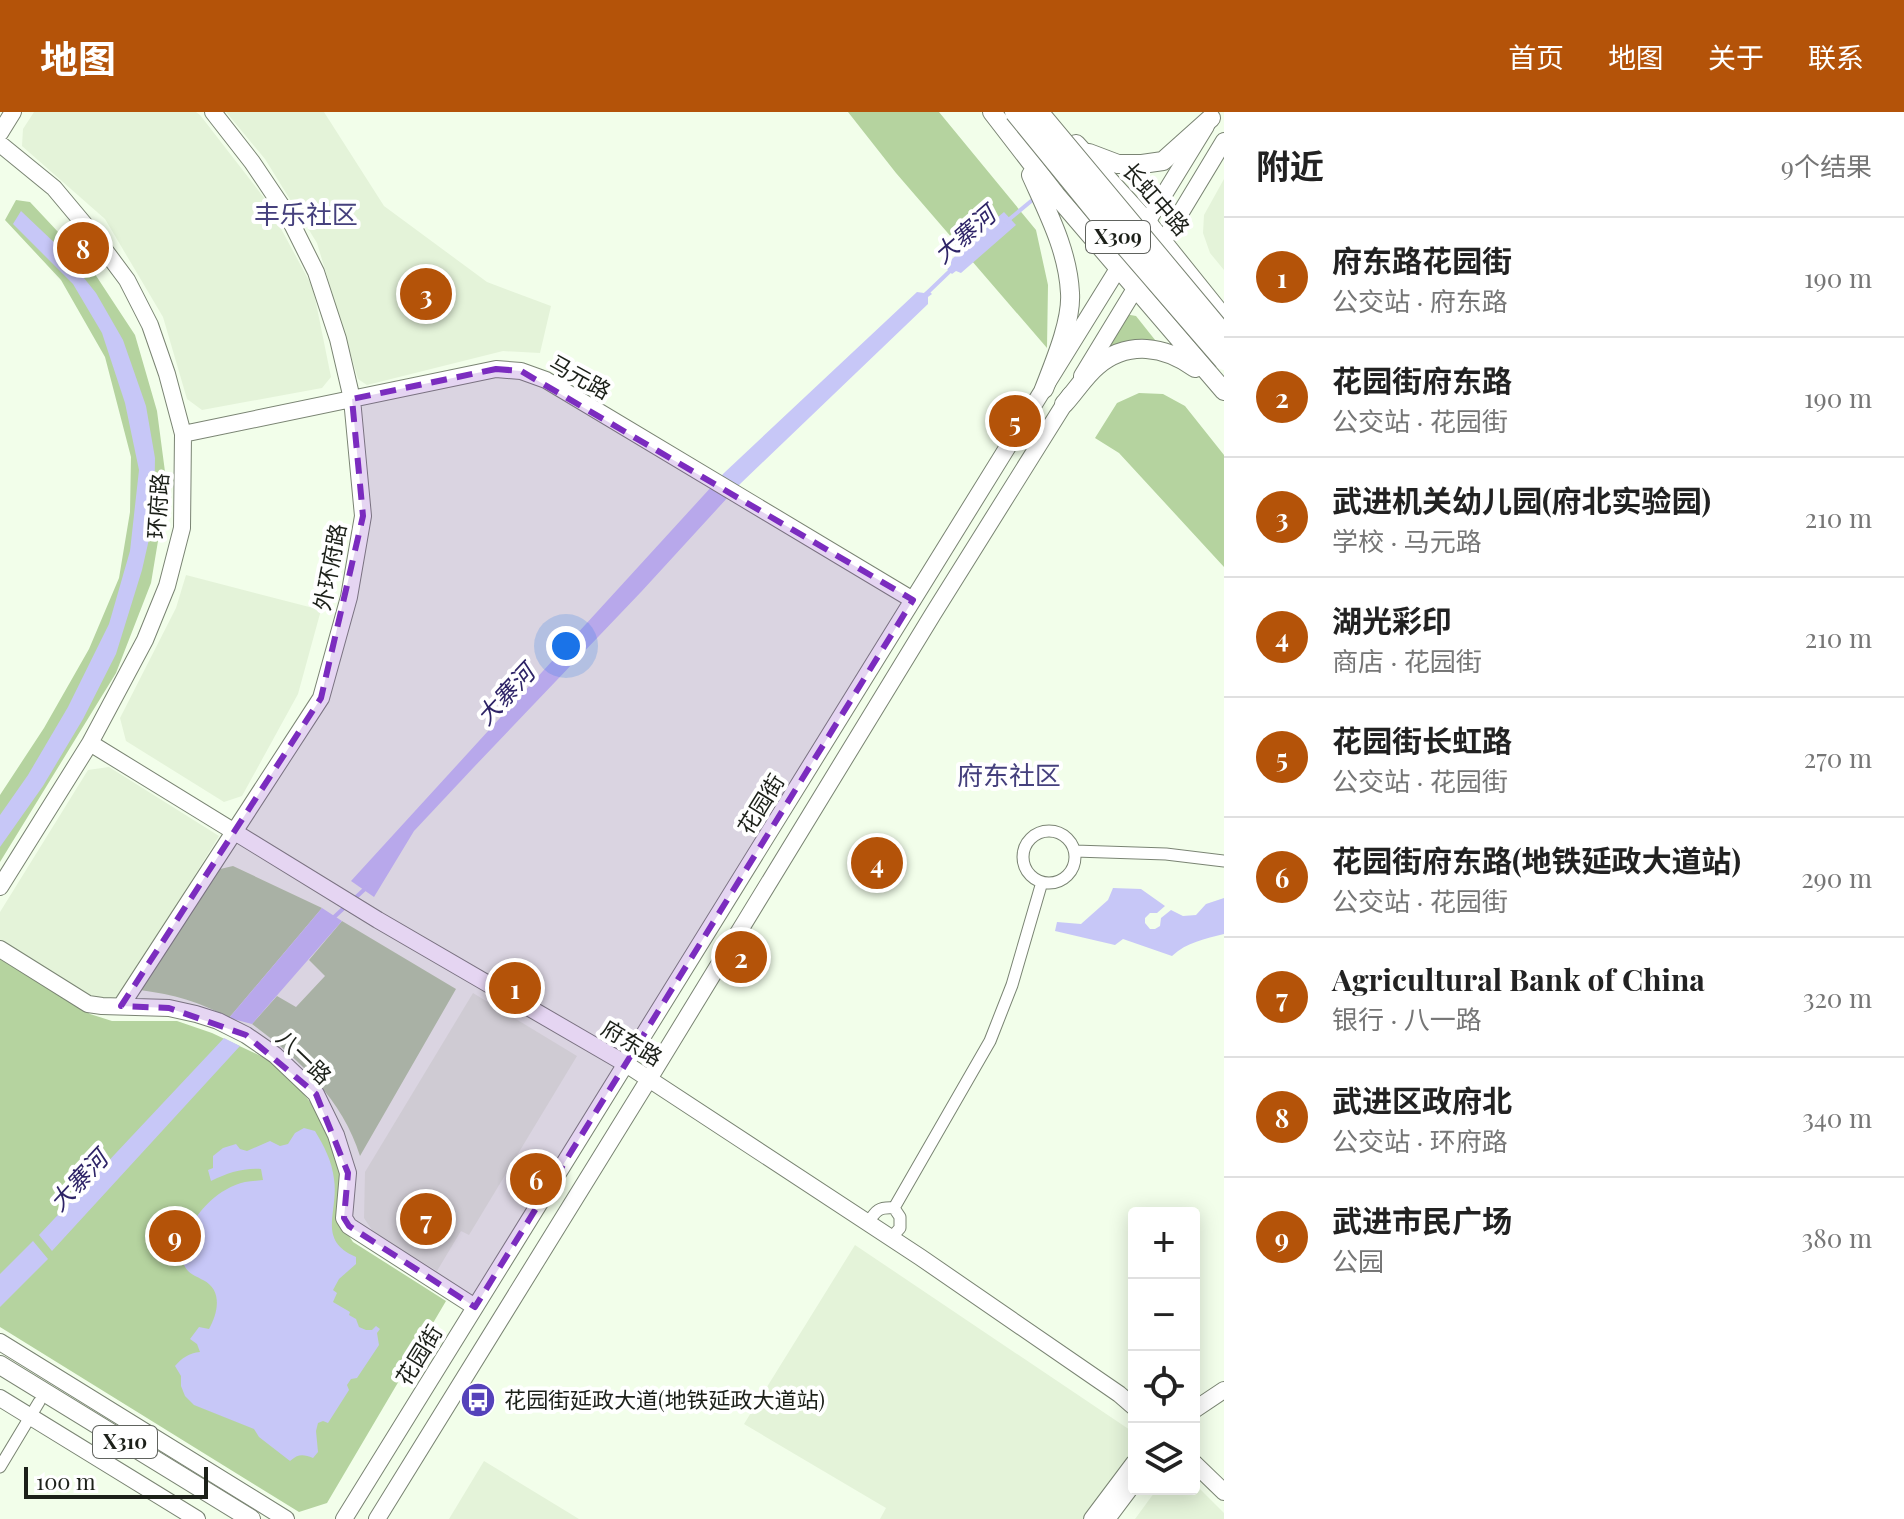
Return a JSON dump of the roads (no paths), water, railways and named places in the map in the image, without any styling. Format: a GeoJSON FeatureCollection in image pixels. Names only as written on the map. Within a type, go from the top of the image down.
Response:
{"type":"FeatureCollection","features":[{"type":"Feature","properties":{"kind":"highway","name":"X309"},"geometry":{"type":"LineString","coordinates":[[1015,112],[1224,360]]}},
{"type":"Feature","properties":{"kind":"highway","name":"X309"},"geometry":{"type":"LineString","coordinates":[[1038,112],[1224,335]]}},
{"type":"Feature","properties":{"kind":"main road"},"geometry":{"type":"LineString","coordinates":[[991,112],[1051,200],[1118,269],[1221,389]]}},
{"type":"Feature","properties":{"kind":"main road"},"geometry":{"type":"LineString","coordinates":[[1050,112],[1076,145],[1092,157],[1118,164],[1163,161],[1213,115]]}},
{"type":"Feature","properties":{"kind":"main road","name":"长虹中路"},"geometry":{"type":"LineString","coordinates":[[1092,157],[1224,318]]}},
{"type":"Feature","properties":{"kind":"main road"},"geometry":{"type":"LineString","coordinates":[[1044,389],[1066,325],[1071,296],[1051,200]]}},
{"type":"Feature","properties":{"kind":"main road"},"geometry":{"type":"LineString","coordinates":[[1166,325],[1203,293]]}},
{"type":"Feature","properties":{"kind":"main road"},"geometry":{"type":"LineString","coordinates":[[1064,404],[1098,366],[1127,349],[1151,349],[1180,357],[1221,389]]}},
{"type":"Feature","properties":{"kind":"main road","name":"X310"},"geometry":{"type":"LineString","coordinates":[[0,1365],[251,1519]]}},
{"type":"Feature","properties":{"kind":"main road","name":"X310"},"geometry":{"type":"LineString","coordinates":[[0,1377],[35,1410],[228,1519]]}},
{"type":"Feature","properties":{"kind":"street"},"geometry":{"type":"LineString","coordinates":[[0,133],[13,112]]}},
{"type":"Feature","properties":{"kind":"street","name":"外环府路"},"geometry":{"type":"LineString","coordinates":[[121,1006],[321,698],[349,597],[363,516],[352,399],[338,339],[316,272],[287,214],[213,112]]}},
{"type":"Feature","properties":{"kind":"street","name":"花园街"},"geometry":{"type":"LineString","coordinates":[[344,1519],[1213,115]]}},
{"type":"Feature","properties":{"kind":"street"},"geometry":{"type":"LineString","coordinates":[[377,1519],[1224,141]]}},
{"type":"Feature","properties":{"kind":"street","name":"环府路"},"geometry":{"type":"LineString","coordinates":[[0,144],[54,188],[127,280],[150,325],[183,434],[182,528],[167,586],[145,640],[90,743],[0,887]]}},
{"type":"Feature","properties":{"kind":"street","name":"马元路"},"geometry":{"type":"LineString","coordinates":[[183,434],[496,369],[521,371],[546,380],[913,600]]}},
{"type":"Feature","properties":{"kind":"street","name":"府东路"},"geometry":{"type":"LineString","coordinates":[[90,743],[361,910],[626,1064],[891,1238],[1128,1402]]}},
{"type":"Feature","properties":{"kind":"street"},"geometry":{"type":"LineString","coordinates":[[1050,830],[1066,837],[1075,851],[1073,869],[1060,881],[1042,882],[1034,879],[1024,865],[1024,848],[1034,835],[1050,830]]}},
{"type":"Feature","properties":{"kind":"street"},"geometry":{"type":"LineString","coordinates":[[1075,851],[1166,854],[1224,861]]}},
{"type":"Feature","properties":{"kind":"street"},"geometry":{"type":"LineString","coordinates":[[894,1208],[990,1041],[1012,985],[1042,882]]}},
{"type":"Feature","properties":{"kind":"street","name":"八一路"},"geometry":{"type":"LineString","coordinates":[[0,949],[88,1004],[169,1008],[196,1014],[246,1035],[275,1055],[316,1094],[336,1135],[348,1173],[344,1218],[349,1226],[475,1307]]}},
{"type":"Feature","properties":{"kind":"street"},"geometry":{"type":"LineString","coordinates":[[868,1223],[875,1211],[894,1208]]}},
{"type":"Feature","properties":{"kind":"street"},"geometry":{"type":"LineString","coordinates":[[891,1238],[900,1228],[900,1217],[894,1208]]}},
{"type":"Feature","properties":{"kind":"street"},"geometry":{"type":"LineString","coordinates":[[0,1342],[286,1519]]}},
{"type":"Feature","properties":{"kind":"street"},"geometry":{"type":"LineString","coordinates":[[1200,1406],[1224,1390]]}},
{"type":"Feature","properties":{"kind":"street"},"geometry":{"type":"LineString","coordinates":[[0,1398],[35,1410],[197,1519]]}},
{"type":"Feature","properties":{"kind":"street"},"geometry":{"type":"LineString","coordinates":[[0,1467],[35,1410]]}},
{"type":"Feature","properties":{"kind":"street"},"geometry":{"type":"LineString","coordinates":[[1200,1469],[1224,1492]]}},
{"type":"Feature","properties":{"kind":"street"},"geometry":{"type":"LineString","coordinates":[[1092,1519],[1128,1471]]}},
{"type":"Feature","properties":{"kind":"street"},"geometry":{"type":"LineString","coordinates":[[1107,1519],[1128,1491]]}},
{"type":"Feature","properties":{"kind":"water"},"geometry":{"type":"Polygon","coordinates":[[[21,211],[60,248],[96,293],[123,340],[146,406],[155,458],[154,517],[142,570],[116,654],[83,719],[43,786],[0,847],[0,815],[68,707],[109,624],[130,551],[139,470],[125,403],[102,333],[73,284],[13,224],[21,211]]]}},
{"type":"Feature","properties":{"kind":"water"},"geometry":{"type":"Polygon","coordinates":[[[1004,212],[1016,225],[961,273],[956,271],[952,274],[947,269],[951,260],[974,238],[972,233],[976,229],[981,231],[1004,212]]]}},
{"type":"Feature","properties":{"kind":"water"},"geometry":{"type":"Polygon","coordinates":[[[928,290],[932,294],[928,297],[928,304],[740,484],[414,831],[374,897],[351,881],[724,473],[917,292],[928,290]]]}},
{"type":"Feature","properties":{"kind":"water"},"geometry":{"type":"Polygon","coordinates":[[[1113,888],[1141,889],[1165,906],[1145,918],[1150,929],[1160,926],[1161,918],[1171,910],[1183,916],[1196,915],[1206,904],[1224,898],[1224,934],[1190,944],[1172,956],[1123,939],[1115,945],[1055,931],[1057,922],[1081,924],[1108,900],[1113,888]]]}},
{"type":"Feature","properties":{"kind":"water"},"geometry":{"type":"Polygon","coordinates":[[[322,908],[342,921],[252,1024],[229,1018],[322,908]]]}},
{"type":"Feature","properties":{"kind":"water"},"geometry":{"type":"Polygon","coordinates":[[[224,1038],[240,1046],[52,1251],[39,1235],[224,1038]]]}},
{"type":"Feature","properties":{"kind":"water"},"geometry":{"type":"Polygon","coordinates":[[[304,1128],[315,1131],[331,1166],[335,1191],[332,1224],[336,1242],[356,1257],[356,1264],[339,1279],[333,1290],[337,1293],[333,1302],[350,1312],[349,1315],[356,1319],[359,1327],[372,1330],[376,1326],[380,1329],[377,1333],[379,1345],[357,1378],[351,1379],[347,1385],[349,1390],[328,1423],[318,1423],[318,1452],[313,1458],[301,1455],[290,1461],[259,1437],[254,1429],[194,1405],[185,1396],[181,1376],[175,1366],[186,1356],[200,1352],[197,1344],[190,1339],[199,1327],[209,1329],[217,1302],[209,1284],[190,1273],[184,1265],[184,1246],[191,1226],[202,1209],[226,1189],[263,1180],[261,1169],[254,1169],[211,1181],[208,1170],[213,1168],[213,1156],[223,1148],[236,1144],[247,1151],[270,1141],[280,1146],[288,1144],[295,1133],[304,1128]]]}},
{"type":"Feature","properties":{"kind":"water"},"geometry":{"type":"Polygon","coordinates":[[[33,1241],[48,1259],[0,1307],[0,1274],[33,1241]]]}},
{"type":"Feature","properties":{"kind":"waterway","name":"大寨河"},"geometry":{"type":"LineString","coordinates":[[1006,222],[1036,197]]}},
{"type":"Feature","properties":{"kind":"waterway","name":"大寨河"},"geometry":{"type":"LineString","coordinates":[[926,294],[951,270]]}},
{"type":"Feature","properties":{"kind":"waterway","name":"大寨河"},"geometry":{"type":"LineString","coordinates":[[353,900],[367,887]]}},
{"type":"Feature","properties":{"kind":"waterway","name":"大寨河"},"geometry":{"type":"LineString","coordinates":[[332,919],[346,906]]}},
{"type":"Feature","properties":{"kind":"place","name":"武进区政府北"},"geometry":{"type":"Point","coordinates":[83,248]}},
{"type":"Feature","properties":{"kind":"place","name":"武进机关幼儿园(府北实验园)"},"geometry":{"type":"Point","coordinates":[426,294]}},
{"type":"Feature","properties":{"kind":"place","name":"花园街长虹路"},"geometry":{"type":"Point","coordinates":[1015,421]}},
{"type":"Feature","properties":{"kind":"place","name":"湖光彩印"},"geometry":{"type":"Point","coordinates":[877,863]}},
{"type":"Feature","properties":{"kind":"place","name":"花园街府东路"},"geometry":{"type":"Point","coordinates":[741,957]}},
{"type":"Feature","properties":{"kind":"place","name":"府东路花园街"},"geometry":{"type":"Point","coordinates":[515,988]}},
{"type":"Feature","properties":{"kind":"place","name":"花园街府东路(地铁延政大道站)"},"geometry":{"type":"Point","coordinates":[536,1179]}},
{"type":"Feature","properties":{"kind":"place","name":"Agricultural Bank of China"},"geometry":{"type":"Point","coordinates":[426,1219]}},
{"type":"Feature","properties":{"kind":"place","name":"武进市民广场"},"geometry":{"type":"Point","coordinates":[175,1236]}},
{"type":"Feature","properties":{"kind":"place","name":"花园街延政大道(地铁延政大道站)"},"geometry":{"type":"Point","coordinates":[478,1400]}},
{"type":"Feature","properties":{"kind":"district","name":"丰乐社区"},"geometry":{"type":"Point","coordinates":[306,215]}},
{"type":"Feature","properties":{"kind":"district","name":"府东社区"},"geometry":{"type":"Point","coordinates":[1009,776]}}]}
